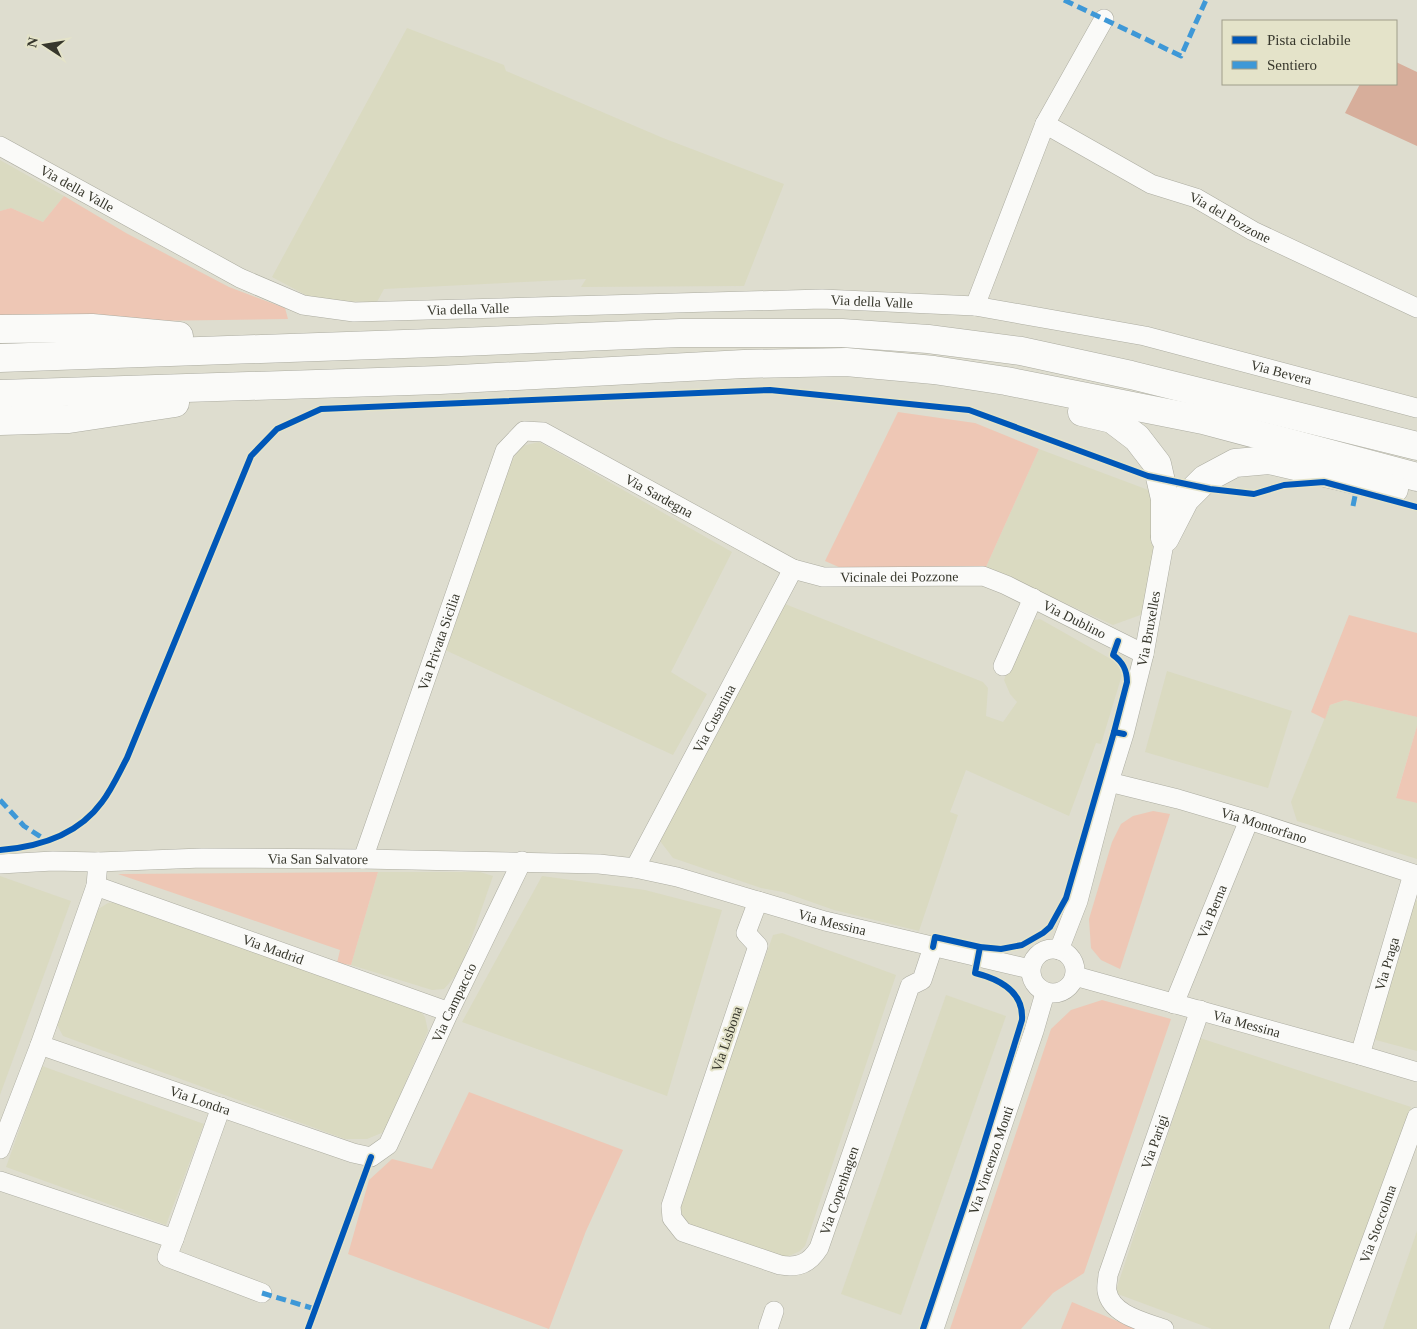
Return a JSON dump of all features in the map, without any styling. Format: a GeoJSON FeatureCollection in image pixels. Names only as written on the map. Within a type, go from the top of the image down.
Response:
{"type":"FeatureCollection","features":[{"type":"Feature","properties":{"kind":"highway"},"geometry":{"type":"LineString","coordinates":[[0,329],[92,328],[290,347]]}},
{"type":"Feature","properties":{"kind":"highway"},"geometry":{"type":"LineString","coordinates":[[0,358],[680,333],[842,333],[928,339],[1021,351],[1131,375],[1417,446]]}},
{"type":"Feature","properties":{"kind":"highway"},"geometry":{"type":"LineString","coordinates":[[0,394],[440,380],[744,364],[846,362],[934,370],[1006,381],[1203,420],[1417,477]]}},
{"type":"Feature","properties":{"kind":"highway"},"geometry":{"type":"LineString","coordinates":[[1006,381],[1023,397],[1112,419],[1137,438],[1157,464],[1165,499],[1165,538]]}},
{"type":"Feature","properties":{"kind":"highway"},"geometry":{"type":"LineString","coordinates":[[0,421],[69,419],[302,384]]}},
{"type":"Feature","properties":{"kind":"highway"},"geometry":{"type":"LineString","coordinates":[[1165,538],[1186,499],[1205,480],[1235,463],[1269,460],[1391,490],[1417,486]]}},
{"type":"Feature","properties":{"kind":"street"},"geometry":{"type":"LineString","coordinates":[[975,306],[1045,124],[1104,19]]}},
{"type":"Feature","properties":{"kind":"street","name":"Via del Pozzone"},"geometry":{"type":"LineString","coordinates":[[1045,124],[1151,184],[1196,198],[1253,231],[1417,308]]}},
{"type":"Feature","properties":{"kind":"street","name":"Via della Valle"},"geometry":{"type":"LineString","coordinates":[[0,146],[240,278],[303,305],[354,312],[822,299],[975,306]]}},
{"type":"Feature","properties":{"kind":"street","name":"Via Bevera"},"geometry":{"type":"LineString","coordinates":[[975,306],[1145,336],[1417,408]]}},
{"type":"Feature","properties":{"kind":"street","name":"Via Sardegna"},"geometry":{"type":"LineString","coordinates":[[524,431],[543,432],[793,569]]}},
{"type":"Feature","properties":{"kind":"street","name":"Via Privata Sicilia"},"geometry":{"type":"LineString","coordinates":[[363,859],[505,451],[524,431]]}},
{"type":"Feature","properties":{"kind":"street","name":"Via Bruxelles"},"geometry":{"type":"LineString","coordinates":[[1059,950],[1078,901],[1109,782],[1124,734],[1144,654],[1165,538]]}},
{"type":"Feature","properties":{"kind":"street","name":"Vicinale dei Pozzone"},"geometry":{"type":"LineString","coordinates":[[793,569],[823,577],[982,576],[1006,585]]}},
{"type":"Feature","properties":{"kind":"street","name":"Via Cusanina"},"geometry":{"type":"LineString","coordinates":[[635,868],[793,569]]}},
{"type":"Feature","properties":{"kind":"street","name":"Via Dublino"},"geometry":{"type":"LineString","coordinates":[[1006,585],[1144,654]]}},
{"type":"Feature","properties":{"kind":"street"},"geometry":{"type":"LineString","coordinates":[[1002,666],[1033,598]]}},
{"type":"Feature","properties":{"kind":"street","name":"Via Montorfano"},"geometry":{"type":"LineString","coordinates":[[1109,782],[1178,799],[1249,820],[1415,875]]}},
{"type":"Feature","properties":{"kind":"street","name":"Via Berna"},"geometry":{"type":"LineString","coordinates":[[1174,1004],[1249,820]]}},
{"type":"Feature","properties":{"kind":"street","name":"Via San Salvatore"},"geometry":{"type":"LineString","coordinates":[[0,864],[202,858],[363,859],[522,861],[635,868]]}},
{"type":"Feature","properties":{"kind":"street","name":"Via Campaccio"},"geometry":{"type":"LineString","coordinates":[[388,1145],[449,1012],[522,861]]}},
{"type":"Feature","properties":{"kind":"street"},"geometry":{"type":"LineString","coordinates":[[0,1149],[40,1044],[96,886],[98,862]]}},
{"type":"Feature","properties":{"kind":"street","name":"Via Messina"},"geometry":{"type":"LineString","coordinates":[[635,868],[685,879],[825,921],[1030,969]]}},
{"type":"Feature","properties":{"kind":"street","name":"Via Praga"},"geometry":{"type":"LineString","coordinates":[[1360,1054],[1415,875]]}},
{"type":"Feature","properties":{"kind":"street","name":"Via Madrid"},"geometry":{"type":"LineString","coordinates":[[96,886],[449,1012]]}},
{"type":"Feature","properties":{"kind":"street","name":"Via Lisbona"},"geometry":{"type":"LineString","coordinates":[[679,1182],[758,946],[746,934],[758,901]]}},
{"type":"Feature","properties":{"kind":"street","name":"Via Copenhagen"},"geometry":{"type":"LineString","coordinates":[[679,1182],[671,1206],[672,1218],[683,1232],[780,1265],[792,1267],[804,1264],[813,1257],[819,1248],[910,986],[922,980],[933,947]]}},
{"type":"Feature","properties":{"kind":"street"},"geometry":{"type":"LineString","coordinates":[[1052,949],[1059,950],[1065,952],[1074,963],[1075,976],[1067,989],[1060,993],[1052,994],[1045,992],[1034,983],[1030,969],[1032,962],[1040,952],[1052,949]]}},
{"type":"Feature","properties":{"kind":"street","name":"Via Messina"},"geometry":{"type":"LineString","coordinates":[[1075,976],[1360,1054],[1417,1072]]}},
{"type":"Feature","properties":{"kind":"street","name":"Via Vincenzo Monti"},"geometry":{"type":"LineString","coordinates":[[934,1329],[1034,1031],[1045,992]]}},
{"type":"Feature","properties":{"kind":"street","name":"Via Parigi"},"geometry":{"type":"LineString","coordinates":[[1164,1329],[1125,1315],[1113,1303],[1107,1291],[1108,1275],[1200,1010]]}},
{"type":"Feature","properties":{"kind":"street","name":"Via Londra"},"geometry":{"type":"LineString","coordinates":[[40,1044],[353,1153],[371,1157],[388,1145]]}},
{"type":"Feature","properties":{"kind":"street"},"geometry":{"type":"LineString","coordinates":[[221,1107],[167,1257],[262,1293]]}},
{"type":"Feature","properties":{"kind":"street","name":"Via Stoccolma"},"geometry":{"type":"LineString","coordinates":[[1339,1329],[1417,1117]]}},
{"type":"Feature","properties":{"kind":"street"},"geometry":{"type":"LineString","coordinates":[[0,1180],[174,1239]]}},
{"type":"Feature","properties":{"kind":"street"},"geometry":{"type":"LineString","coordinates":[[768,1329],[774,1311]]}},
{"type":"Feature","properties":{"kind":"shaded area"},"geometry":{"type":"Polygon","coordinates":[[[407,28],[504,65],[506,71],[663,138],[784,184],[744,286],[581,287],[586,279],[384,289],[377,302],[317,301],[272,277],[407,28]]]}},
{"type":"Feature","properties":{"kind":"shaded area"},"geometry":{"type":"Polygon","coordinates":[[[1397,62],[1417,72],[1417,146],[1345,113],[1359,85],[1397,85],[1397,62]]]}},
{"type":"Feature","properties":{"kind":"shaded area"},"geometry":{"type":"Polygon","coordinates":[[[0,160],[64,196],[43,222],[11,208],[0,211],[0,160]]]}},
{"type":"Feature","properties":{"kind":"shaded area"},"geometry":{"type":"Polygon","coordinates":[[[64,196],[126,233],[229,287],[285,308],[288,319],[0,323],[0,211],[11,208],[43,222],[64,196]]]}},
{"type":"Feature","properties":{"kind":"shaded area"},"geometry":{"type":"Polygon","coordinates":[[[898,412],[975,423],[1039,449],[986,567],[841,568],[825,561],[898,412]]]}},
{"type":"Feature","properties":{"kind":"shaded area"},"geometry":{"type":"Polygon","coordinates":[[[539,442],[732,552],[671,672],[707,694],[673,755],[443,649],[505,470],[522,446],[539,442]]]}},
{"type":"Feature","properties":{"kind":"shaded area"},"geometry":{"type":"Polygon","coordinates":[[[1039,449],[1159,494],[1163,510],[1143,614],[1113,625],[986,567],[1039,449]]]}},
{"type":"Feature","properties":{"kind":"shaded area"},"geometry":{"type":"Polygon","coordinates":[[[785,604],[983,682],[988,688],[986,716],[1003,722],[1017,702],[1010,694],[1004,680],[1025,626],[1031,621],[1040,619],[1118,663],[1122,675],[1101,744],[1096,743],[1069,816],[966,770],[950,812],[958,815],[919,931],[834,910],[783,892],[761,888],[673,858],[660,841],[785,604]]]}},
{"type":"Feature","properties":{"kind":"shaded area"},"geometry":{"type":"Polygon","coordinates":[[[1349,615],[1417,633],[1417,717],[1345,700],[1330,705],[1325,719],[1311,712],[1349,615]]]}},
{"type":"Feature","properties":{"kind":"shaded area"},"geometry":{"type":"Polygon","coordinates":[[[1167,671],[1292,711],[1268,788],[1145,752],[1167,671]]]}},
{"type":"Feature","properties":{"kind":"shaded area"},"geometry":{"type":"Polygon","coordinates":[[[1345,700],[1417,717],[1417,726],[1396,797],[1417,803],[1417,859],[1297,821],[1291,802],[1330,705],[1345,700]]]}},
{"type":"Feature","properties":{"kind":"shaded area"},"geometry":{"type":"Polygon","coordinates":[[[1417,726],[1417,803],[1396,798],[1417,726]]]}},
{"type":"Feature","properties":{"kind":"shaded area"},"geometry":{"type":"Polygon","coordinates":[[[1153,811],[1170,814],[1120,969],[1101,960],[1091,948],[1089,919],[1112,842],[1121,824],[1133,816],[1153,811]]]}},
{"type":"Feature","properties":{"kind":"shaded area"},"geometry":{"type":"Polygon","coordinates":[[[378,872],[480,872],[493,876],[466,954],[456,975],[444,989],[432,990],[351,965],[378,872]]]}},
{"type":"Feature","properties":{"kind":"shaded area"},"geometry":{"type":"Polygon","coordinates":[[[378,872],[351,965],[337,963],[340,950],[118,874],[378,872]]]}},
{"type":"Feature","properties":{"kind":"shaded area"},"geometry":{"type":"Polygon","coordinates":[[[0,876],[71,901],[0,1095],[0,876]]]}},
{"type":"Feature","properties":{"kind":"shaded area"},"geometry":{"type":"Polygon","coordinates":[[[542,876],[645,890],[722,910],[667,1096],[462,1022],[542,876]]]}},
{"type":"Feature","properties":{"kind":"shaded area"},"geometry":{"type":"Polygon","coordinates":[[[1417,900],[1417,1051],[1372,1039],[1413,903],[1417,900]]]}},
{"type":"Feature","properties":{"kind":"shaded area"},"geometry":{"type":"Polygon","coordinates":[[[121,902],[419,1010],[425,1017],[428,1031],[384,1132],[367,1139],[345,1139],[63,1036],[56,1023],[95,911],[108,903],[121,902]]]}},
{"type":"Feature","properties":{"kind":"shaded area"},"geometry":{"type":"Polygon","coordinates":[[[782,933],[896,975],[805,1246],[800,1251],[789,1256],[781,1256],[692,1225],[686,1221],[681,1212],[680,1202],[773,935],[782,933]]]}},
{"type":"Feature","properties":{"kind":"shaded area"},"geometry":{"type":"Polygon","coordinates":[[[946,995],[1006,1016],[901,1315],[841,1294],[946,995]]]}},
{"type":"Feature","properties":{"kind":"shaded area"},"geometry":{"type":"Polygon","coordinates":[[[1102,1000],[1171,1019],[1084,1273],[1053,1293],[1021,1329],[950,1329],[1051,1029],[1071,1010],[1102,1000]]]}},
{"type":"Feature","properties":{"kind":"shaded area"},"geometry":{"type":"Polygon","coordinates":[[[1200,1038],[1411,1107],[1329,1329],[1212,1329],[1115,1293],[1200,1038]]]}},
{"type":"Feature","properties":{"kind":"shaded area"},"geometry":{"type":"Polygon","coordinates":[[[42,1066],[204,1124],[166,1225],[6,1167],[42,1066]]]}},
{"type":"Feature","properties":{"kind":"shaded area"},"geometry":{"type":"Polygon","coordinates":[[[469,1092],[623,1150],[586,1231],[549,1329],[348,1254],[369,1180],[392,1159],[432,1169],[469,1092]]]}},
{"type":"Feature","properties":{"kind":"shaded area"},"geometry":{"type":"Polygon","coordinates":[[[1417,1231],[1417,1329],[1383,1329],[1417,1231]]]}},
{"type":"Feature","properties":{"kind":"shaded area"},"geometry":{"type":"Polygon","coordinates":[[[1072,1302],[1136,1329],[1061,1329],[1072,1302]]]}},
{"type":"Feature","properties":{"kind":"marked path"},"geometry":{"type":"LineString","coordinates":[[1064,0],[1181,56],[1206,0]]}},
{"type":"Feature","properties":{"kind":"marked path"},"geometry":{"type":"LineString","coordinates":[[1353,506],[1356,491]]}},
{"type":"Feature","properties":{"kind":"marked path"},"geometry":{"type":"LineString","coordinates":[[0,800],[24,826],[47,841]]}},
{"type":"Feature","properties":{"kind":"marked path"},"geometry":{"type":"LineString","coordinates":[[262,1293],[315,1309]]}},
{"type":"Feature","properties":{"kind":"cycle path"},"geometry":{"type":"LineString","coordinates":[[0,850],[29,846],[57,837],[81,823],[102,802],[127,758],[251,456],[277,429],[321,409],[770,390],[969,410],[1148,476],[1210,489],[1254,494],[1284,485],[1324,482],[1417,507]]}},
{"type":"Feature","properties":{"kind":"cycle path"},"geometry":{"type":"LineString","coordinates":[[1114,732],[1127,682],[1124,667],[1113,655],[1118,641]]}},
{"type":"Feature","properties":{"kind":"cycle path"},"geometry":{"type":"LineString","coordinates":[[933,947],[935,937],[980,947],[1001,949],[1022,945],[1050,927],[1066,898],[1114,732],[1124,734]]}},
{"type":"Feature","properties":{"kind":"cycle path"},"geometry":{"type":"LineString","coordinates":[[923,1329],[972,1182],[1022,1020],[1022,1010],[1014,994],[1001,983],[975,973],[980,947]]}},
{"type":"Feature","properties":{"kind":"cycle path"},"geometry":{"type":"LineString","coordinates":[[308,1329],[371,1157]]}}]}
